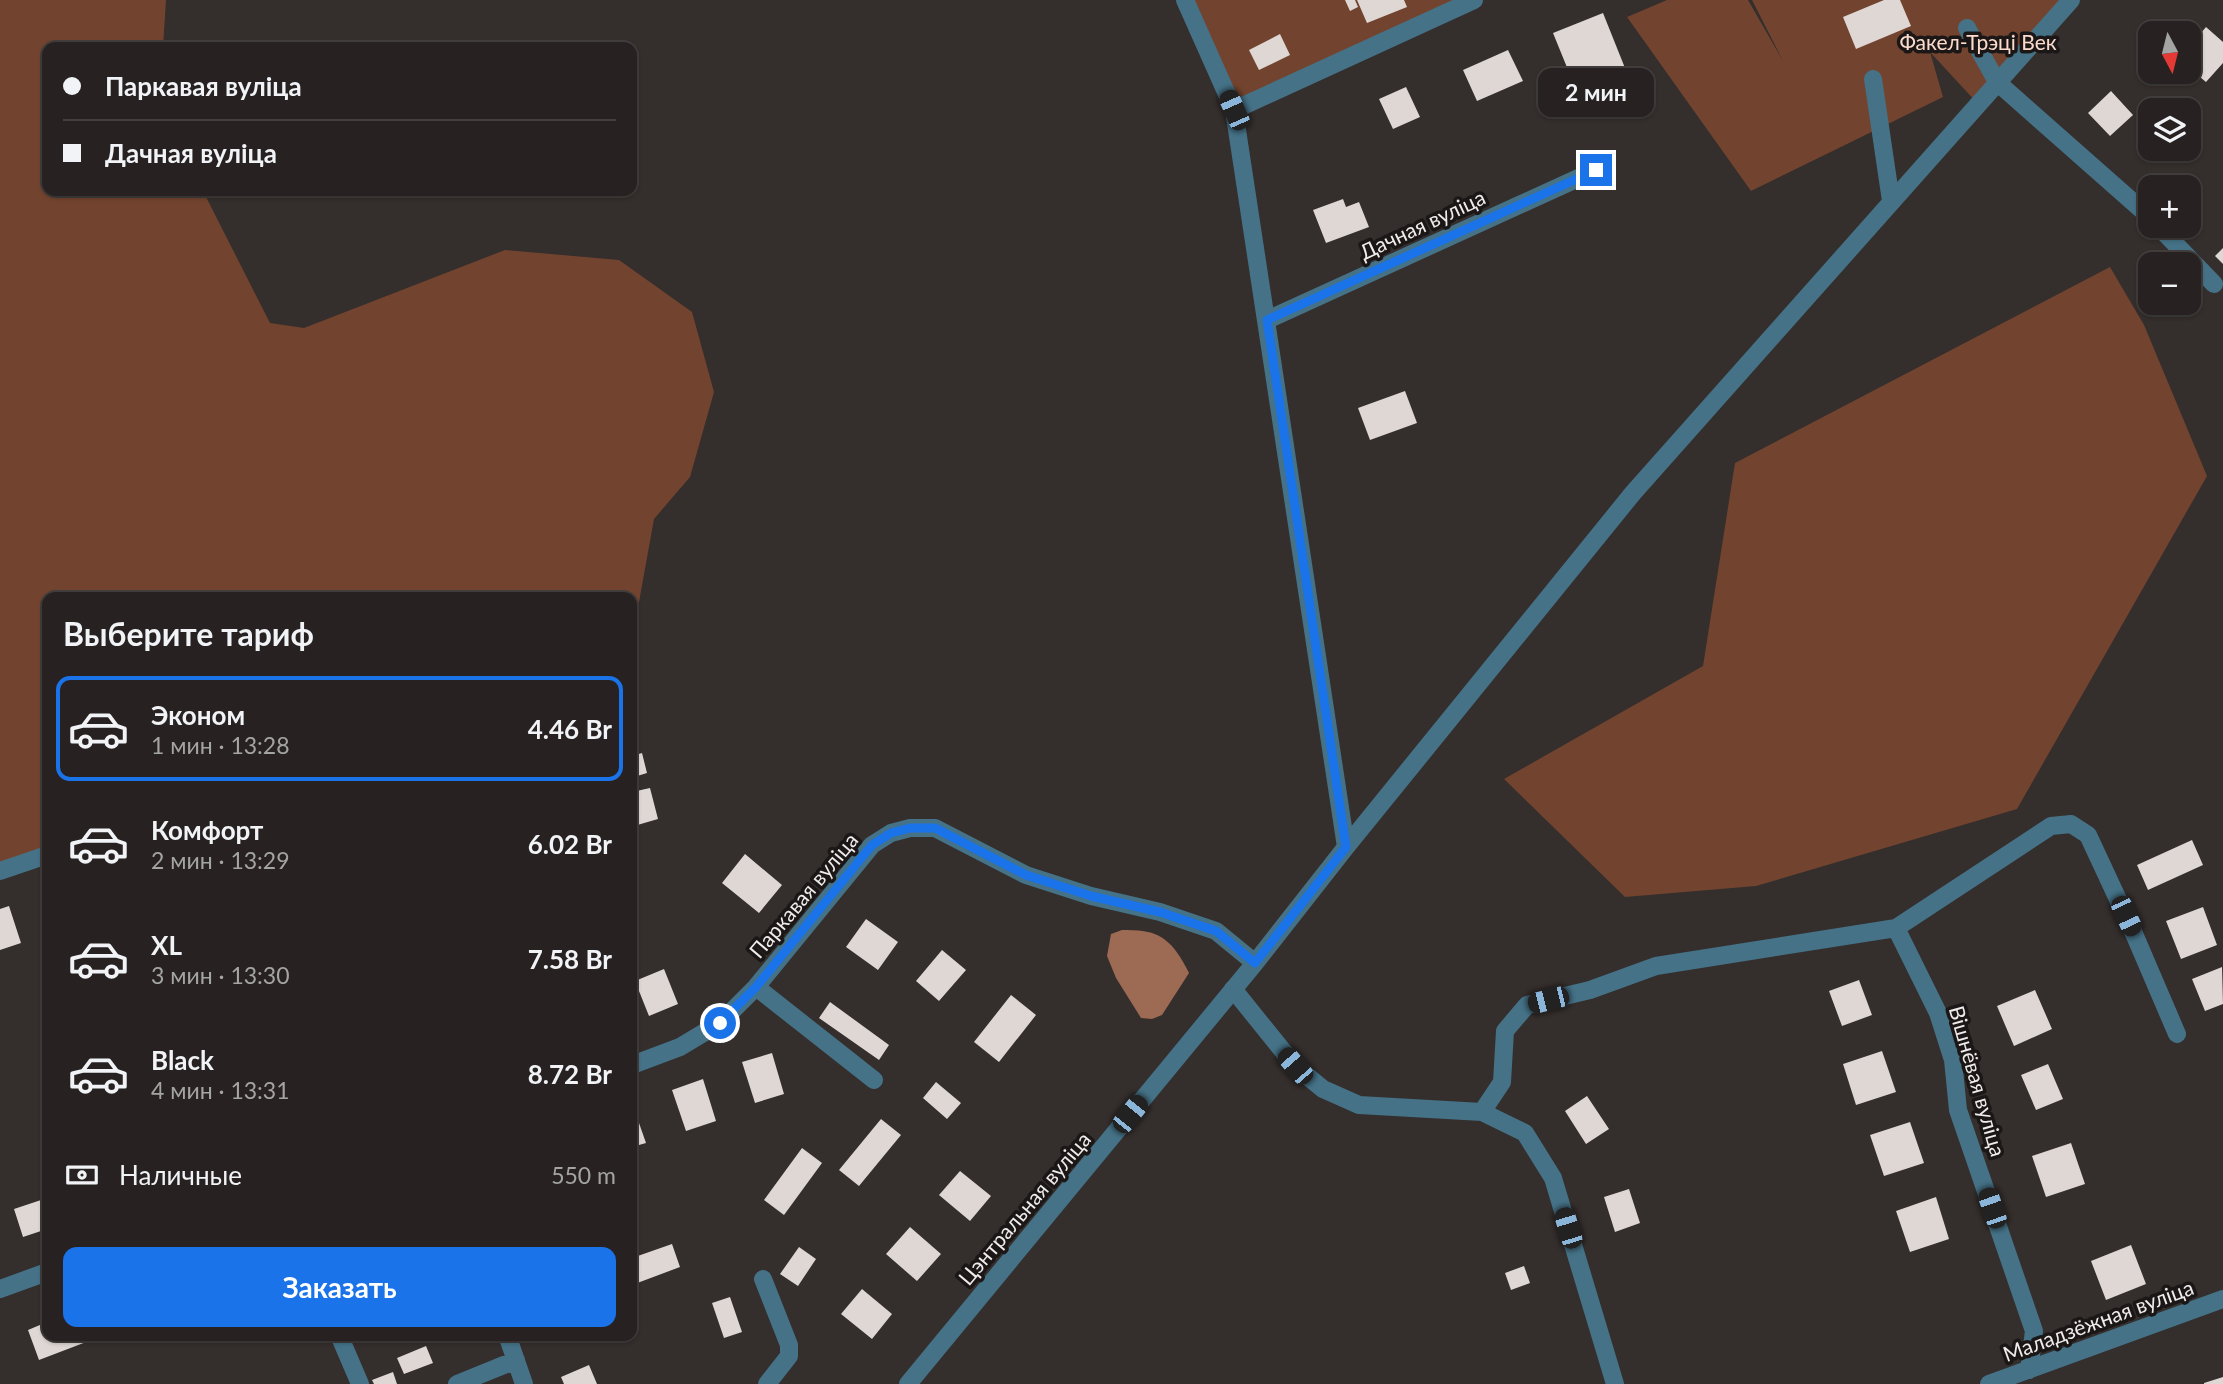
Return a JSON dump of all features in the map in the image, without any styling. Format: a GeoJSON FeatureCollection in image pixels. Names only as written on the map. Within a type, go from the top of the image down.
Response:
{"type":"FeatureCollection","features":[{"type":"Feature","properties":{"kind":"street"},"geometry":{"type":"LineString","coordinates":[[1185,0],[1234,110],[1346,847]]}},
{"type":"Feature","properties":{"kind":"street"},"geometry":{"type":"LineString","coordinates":[[1234,110],[1474,0]]}},
{"type":"Feature","properties":{"kind":"street","name":"Цэнтральная вуліца"},"geometry":{"type":"LineString","coordinates":[[908,1384],[1255,963],[1633,493],[2070,0]]}},
{"type":"Feature","properties":{"kind":"street"},"geometry":{"type":"LineString","coordinates":[[1967,28],[1997,82],[2138,207]]}},
{"type":"Feature","properties":{"kind":"street"},"geometry":{"type":"LineString","coordinates":[[1873,79],[1891,201]]}},
{"type":"Feature","properties":{"kind":"street","name":"Дачная вуліца"},"geometry":{"type":"LineString","coordinates":[[1267,320],[1596,170]]}},
{"type":"Feature","properties":{"kind":"street"},"geometry":{"type":"LineString","coordinates":[[2170,238],[2214,284]]}},
{"type":"Feature","properties":{"kind":"street"},"geometry":{"type":"LineString","coordinates":[[1482,1112],[1502,1082],[1505,1031],[1527,1005],[1590,990],[1656,966],[1896,928],[2051,826],[2071,824],[2088,835],[2177,1034]]}},
{"type":"Feature","properties":{"kind":"street","name":"Паркавая вуліца"},"geometry":{"type":"LineString","coordinates":[[637,1063],[680,1047],[720,1023],[756,987],[872,845],[891,833],[910,828],[935,828],[1026,875],[1091,896],[1160,912],[1216,931],[1255,963]]}},
{"type":"Feature","properties":{"kind":"street"},"geometry":{"type":"LineString","coordinates":[[0,871],[42,857]]}},
{"type":"Feature","properties":{"kind":"street","name":"Вішнёвая вуліца"},"geometry":{"type":"LineString","coordinates":[[1896,928],[1938,1013],[1953,1060],[1958,1110],[2034,1331],[2029,1370]]}},
{"type":"Feature","properties":{"kind":"street"},"geometry":{"type":"LineString","coordinates":[[756,987],[874,1080]]}},
{"type":"Feature","properties":{"kind":"street"},"geometry":{"type":"LineString","coordinates":[[1233,989],[1295,1066],[1324,1089],[1359,1105],[1482,1112],[1525,1133],[1553,1178],[1615,1384]]}},
{"type":"Feature","properties":{"kind":"street"},"geometry":{"type":"LineString","coordinates":[[0,1289],[42,1274]]}},
{"type":"Feature","properties":{"kind":"street"},"geometry":{"type":"LineString","coordinates":[[763,1279],[789,1345],[789,1356],[767,1384]]}},
{"type":"Feature","properties":{"kind":"street","name":"Маладзёжная вуліца"},"geometry":{"type":"LineString","coordinates":[[1989,1384],[2223,1299]]}},
{"type":"Feature","properties":{"kind":"street"},"geometry":{"type":"LineString","coordinates":[[342,1341],[360,1384]]}},
{"type":"Feature","properties":{"kind":"street"},"geometry":{"type":"LineString","coordinates":[[508,1341],[524,1384]]}},
{"type":"Feature","properties":{"kind":"street"},"geometry":{"type":"LineString","coordinates":[[457,1384],[516,1360]]}},
{"type":"Feature","properties":{"kind":"green space"},"geometry":{"type":"Polygon","coordinates":[[[0,0],[166,0],[163,42],[42,42],[42,196],[206,196],[270,323],[304,328],[505,250],[619,260],[692,312],[714,392],[690,477],[654,519],[637,608],[637,592],[42,592],[42,857],[0,871],[0,0]]]}},
{"type":"Feature","properties":{"kind":"green space"},"geometry":{"type":"Polygon","coordinates":[[[1185,0],[1474,0],[1234,110],[1185,0]]]}},
{"type":"Feature","properties":{"kind":"green space","name":"Факел-Трэці Век"},"geometry":{"type":"Polygon","coordinates":[[[1667,0],[1748,0],[1783,61],[1752,0],[2071,0],[1978,104],[1930,52],[1943,97],[1751,191],[1627,17],[1667,0]]]}},
{"type":"Feature","properties":{"kind":"green space"},"geometry":{"type":"Polygon","coordinates":[[[2110,267],[2144,325],[2207,476],[2017,809],[1756,886],[1625,897],[1504,779],[1703,666],[1735,463],[2110,267]]]}},
{"type":"Feature","properties":{"kind":"shaded area"},"geometry":{"type":"Polygon","coordinates":[[[1122,930],[1147,932],[1164,939],[1177,952],[1189,973],[1162,1015],[1152,1019],[1141,1018],[1116,978],[1107,956],[1111,934],[1122,930]]]}},
{"type":"Feature","properties":{"kind":"building"},"geometry":{"type":"Polygon","coordinates":[[[1345,0],[1355,0],[1358,7],[1350,11],[1345,0]]]}},
{"type":"Feature","properties":{"kind":"building"},"geometry":{"type":"Polygon","coordinates":[[[1357,0],[1404,0],[1407,7],[1367,23],[1357,0]]]}},
{"type":"Feature","properties":{"kind":"building"},"geometry":{"type":"Polygon","coordinates":[[[1884,0],[1900,0],[1911,26],[1856,49],[1843,17],[1884,0]]]}},
{"type":"Feature","properties":{"kind":"building"},"geometry":{"type":"Polygon","coordinates":[[[1603,13],[1625,68],[1575,87],[1553,33],[1603,13]]]}},
{"type":"Feature","properties":{"kind":"building"},"geometry":{"type":"Polygon","coordinates":[[[2206,27],[2223,42],[2223,63],[2206,82],[2202,79],[2202,32],[2206,27]]]}},
{"type":"Feature","properties":{"kind":"building"},"geometry":{"type":"Polygon","coordinates":[[[1280,34],[1290,55],[1259,70],[1249,50],[1280,34]]]}},
{"type":"Feature","properties":{"kind":"building"},"geometry":{"type":"Polygon","coordinates":[[[1508,50],[1523,81],[1477,101],[1463,70],[1508,50]]]}},
{"type":"Feature","properties":{"kind":"building"},"geometry":{"type":"Polygon","coordinates":[[[1406,87],[1420,117],[1393,129],[1379,99],[1406,87]]]}},
{"type":"Feature","properties":{"kind":"building"},"geometry":{"type":"Polygon","coordinates":[[[2111,91],[2133,115],[2110,136],[2088,113],[2111,91]]]}},
{"type":"Feature","properties":{"kind":"building"},"geometry":{"type":"Polygon","coordinates":[[[1343,199],[1346,207],[1359,202],[1369,227],[1326,243],[1313,210],[1343,199]]]}},
{"type":"Feature","properties":{"kind":"building"},"geometry":{"type":"Polygon","coordinates":[[[2223,248],[2223,264],[2215,256],[2223,248]]]}},
{"type":"Feature","properties":{"kind":"building"},"geometry":{"type":"Polygon","coordinates":[[[1405,391],[1417,423],[1370,440],[1358,408],[1405,391]]]}},
{"type":"Feature","properties":{"kind":"building"},"geometry":{"type":"Polygon","coordinates":[[[642,753],[647,773],[637,776],[637,754],[642,753]]]}},
{"type":"Feature","properties":{"kind":"building"},"geometry":{"type":"Polygon","coordinates":[[[650,788],[658,819],[637,825],[637,791],[650,788]]]}},
{"type":"Feature","properties":{"kind":"building"},"geometry":{"type":"Polygon","coordinates":[[[2192,840],[2203,865],[2148,890],[2137,865],[2192,840]]]}},
{"type":"Feature","properties":{"kind":"building"},"geometry":{"type":"Polygon","coordinates":[[[745,854],[782,885],[759,913],[722,883],[745,854]]]}},
{"type":"Feature","properties":{"kind":"building"},"geometry":{"type":"Polygon","coordinates":[[[9,906],[21,943],[0,950],[0,909],[9,906]]]}},
{"type":"Feature","properties":{"kind":"building"},"geometry":{"type":"Polygon","coordinates":[[[2203,907],[2217,945],[2181,959],[2166,921],[2203,907]]]}},
{"type":"Feature","properties":{"kind":"building"},"geometry":{"type":"Polygon","coordinates":[[[866,919],[898,942],[878,970],[846,947],[866,919]]]}},
{"type":"Feature","properties":{"kind":"building"},"geometry":{"type":"Polygon","coordinates":[[[942,950],[966,970],[939,1001],[916,981],[942,950]]]}},
{"type":"Feature","properties":{"kind":"building"},"geometry":{"type":"Polygon","coordinates":[[[2222,967],[2223,1004],[2205,1011],[2192,979],[2222,967]]]}},
{"type":"Feature","properties":{"kind":"building"},"geometry":{"type":"Polygon","coordinates":[[[664,969],[678,1004],[649,1016],[637,980],[664,969]]]}},
{"type":"Feature","properties":{"kind":"building"},"geometry":{"type":"Polygon","coordinates":[[[1859,980],[1872,1015],[1842,1026],[1829,991],[1859,980]]]}},
{"type":"Feature","properties":{"kind":"building"},"geometry":{"type":"Polygon","coordinates":[[[2035,990],[2052,1029],[2014,1046],[1997,1006],[2035,990]]]}},
{"type":"Feature","properties":{"kind":"building"},"geometry":{"type":"Polygon","coordinates":[[[1011,995],[1036,1015],[999,1062],[974,1042],[1011,995]]]}},
{"type":"Feature","properties":{"kind":"building"},"geometry":{"type":"Polygon","coordinates":[[[830,1002],[889,1045],[879,1060],[819,1018],[830,1002]]]}},
{"type":"Feature","properties":{"kind":"building"},"geometry":{"type":"Polygon","coordinates":[[[1882,1051],[1896,1092],[1856,1105],[1843,1064],[1882,1051]]]}},
{"type":"Feature","properties":{"kind":"building"},"geometry":{"type":"Polygon","coordinates":[[[772,1053],[784,1094],[755,1103],[742,1062],[772,1053]]]}},
{"type":"Feature","properties":{"kind":"building"},"geometry":{"type":"Polygon","coordinates":[[[2048,1064],[2063,1099],[2036,1110],[2021,1075],[2048,1064]]]}},
{"type":"Feature","properties":{"kind":"building"},"geometry":{"type":"Polygon","coordinates":[[[703,1079],[716,1121],[686,1131],[672,1090],[703,1079]]]}},
{"type":"Feature","properties":{"kind":"building"},"geometry":{"type":"Polygon","coordinates":[[[936,1082],[961,1103],[947,1119],[923,1098],[936,1082]]]}},
{"type":"Feature","properties":{"kind":"building"},"geometry":{"type":"Polygon","coordinates":[[[1587,1096],[1609,1129],[1586,1144],[1565,1111],[1587,1096]]]}},
{"type":"Feature","properties":{"kind":"building"},"geometry":{"type":"Polygon","coordinates":[[[637,1117],[646,1143],[637,1146],[637,1117]]]}},
{"type":"Feature","properties":{"kind":"building"},"geometry":{"type":"Polygon","coordinates":[[[881,1119],[901,1135],[859,1186],[839,1170],[881,1119]]]}},
{"type":"Feature","properties":{"kind":"building"},"geometry":{"type":"Polygon","coordinates":[[[1910,1122],[1924,1163],[1884,1176],[1870,1135],[1910,1122]]]}},
{"type":"Feature","properties":{"kind":"building"},"geometry":{"type":"Polygon","coordinates":[[[2071,1143],[2085,1184],[2046,1197],[2032,1156],[2071,1143]]]}},
{"type":"Feature","properties":{"kind":"building"},"geometry":{"type":"Polygon","coordinates":[[[802,1148],[822,1163],[784,1215],[764,1200],[802,1148]]]}},
{"type":"Feature","properties":{"kind":"building"},"geometry":{"type":"Polygon","coordinates":[[[960,1171],[991,1196],[970,1221],[939,1195],[960,1171]]]}},
{"type":"Feature","properties":{"kind":"building"},"geometry":{"type":"Polygon","coordinates":[[[1629,1189],[1640,1223],[1615,1232],[1604,1197],[1629,1189]]]}},
{"type":"Feature","properties":{"kind":"building"},"geometry":{"type":"Polygon","coordinates":[[[1936,1197],[1949,1239],[1910,1252],[1896,1211],[1936,1197]]]}},
{"type":"Feature","properties":{"kind":"building"},"geometry":{"type":"Polygon","coordinates":[[[42,1200],[42,1231],[23,1237],[14,1209],[42,1200]]]}},
{"type":"Feature","properties":{"kind":"building"},"geometry":{"type":"Polygon","coordinates":[[[910,1227],[941,1254],[917,1281],[886,1254],[910,1227]]]}},
{"type":"Feature","properties":{"kind":"building"},"geometry":{"type":"Polygon","coordinates":[[[672,1244],[680,1267],[637,1283],[637,1256],[672,1244]]]}},
{"type":"Feature","properties":{"kind":"building"},"geometry":{"type":"Polygon","coordinates":[[[2131,1245],[2146,1284],[2106,1300],[2091,1261],[2131,1245]]]}},
{"type":"Feature","properties":{"kind":"building"},"geometry":{"type":"Polygon","coordinates":[[[799,1247],[816,1259],[798,1286],[780,1274],[799,1247]]]}},
{"type":"Feature","properties":{"kind":"building"},"geometry":{"type":"Polygon","coordinates":[[[1524,1266],[1530,1283],[1511,1290],[1505,1273],[1524,1266]]]}},
{"type":"Feature","properties":{"kind":"building"},"geometry":{"type":"Polygon","coordinates":[[[862,1289],[892,1314],[872,1339],[841,1314],[862,1289]]]}},
{"type":"Feature","properties":{"kind":"building"},"geometry":{"type":"Polygon","coordinates":[[[730,1297],[742,1332],[724,1338],[712,1303],[730,1297]]]}},
{"type":"Feature","properties":{"kind":"building"},"geometry":{"type":"Polygon","coordinates":[[[42,1324],[42,1341],[89,1341],[39,1360],[28,1330],[42,1324]]]}},
{"type":"Feature","properties":{"kind":"building"},"geometry":{"type":"Polygon","coordinates":[[[426,1346],[433,1363],[404,1374],[397,1358],[426,1346]]]}},
{"type":"Feature","properties":{"kind":"building"},"geometry":{"type":"Polygon","coordinates":[[[589,1365],[597,1384],[564,1384],[561,1377],[589,1365]]]}},
{"type":"Feature","properties":{"kind":"building"},"geometry":{"type":"Polygon","coordinates":[[[393,1372],[397,1384],[374,1384],[372,1380],[393,1372]]]}},
{"type":"Feature","properties":{"kind":"building"},"geometry":{"type":"Polygon","coordinates":[[[2223,1377],[2223,1384],[2204,1384],[2204,1383],[2223,1377]]]}},
{"type":"Feature","properties":{"kind":"route"},"geometry":{"type":"LineString","coordinates":[[720,1023],[756,987],[872,845],[891,833],[910,828],[935,828],[1026,875],[1091,896],[1160,912],[1216,931],[1255,963],[1346,847],[1267,320],[1596,170]]}}]}
